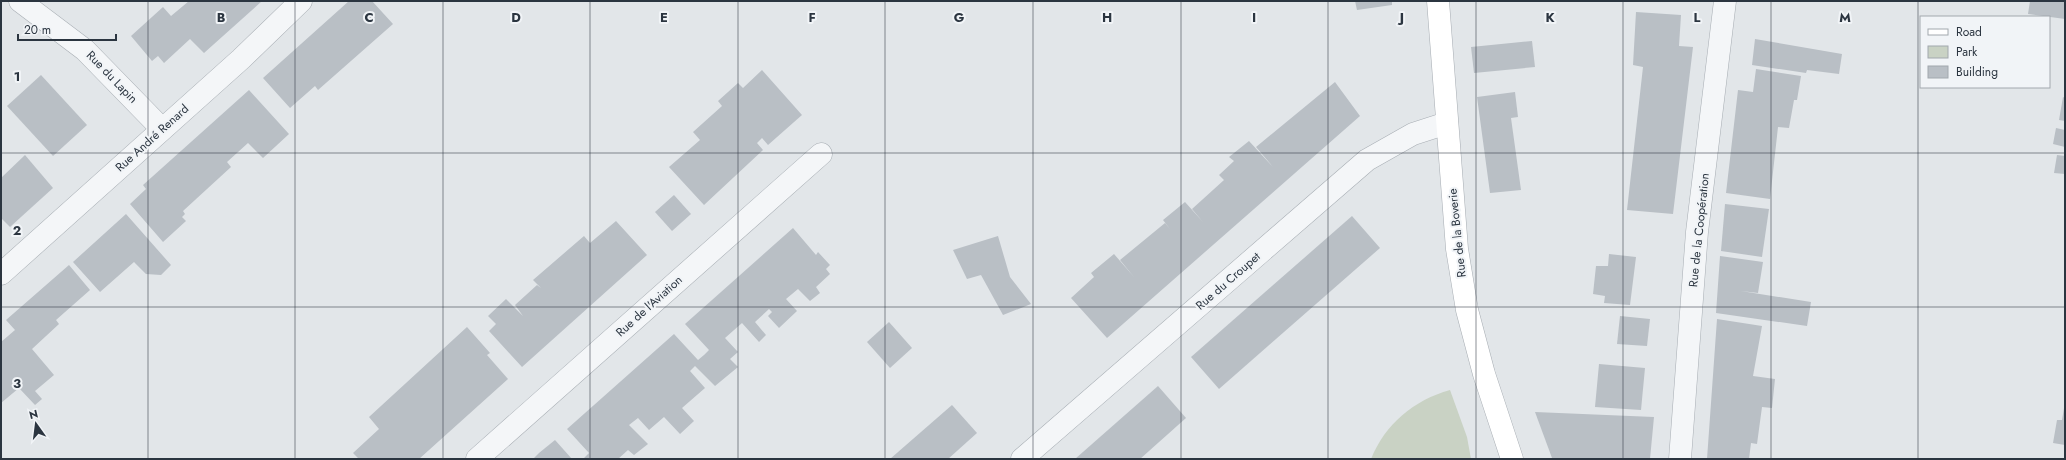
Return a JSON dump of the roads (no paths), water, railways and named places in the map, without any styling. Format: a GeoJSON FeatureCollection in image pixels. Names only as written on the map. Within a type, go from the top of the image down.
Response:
{"type":"FeatureCollection","features":[{"type":"Feature","properties":{"kind":"street","name":"Rue du Lapin"},"geometry":{"type":"LineString","coordinates":[[20,1],[85,50],[162,129]]}},
{"type":"Feature","properties":{"kind":"street","name":"Rue André Renard"},"geometry":{"type":"LineString","coordinates":[[1,274],[241,59],[301,1]]}},
{"type":"Feature","properties":{"kind":"street","name":"Rue de la Boverie"},"geometry":{"type":"LineString","coordinates":[[1438,1],[1446,123],[1457,249],[1467,310],[1484,374],[1512,459]]}},
{"type":"Feature","properties":{"kind":"street","name":"Rue de la Coopération"},"geometry":{"type":"LineString","coordinates":[[1680,459],[1697,232],[1725,1]]}},
{"type":"Feature","properties":{"kind":"street","name":"Rue du Croupet"},"geometry":{"type":"LineString","coordinates":[[1022,459],[1367,160],[1413,134],[1446,123]]}},
{"type":"Feature","properties":{"kind":"street","name":"Rue de l'Aviation"},"geometry":{"type":"LineString","coordinates":[[477,459],[821,154]]}}]}
